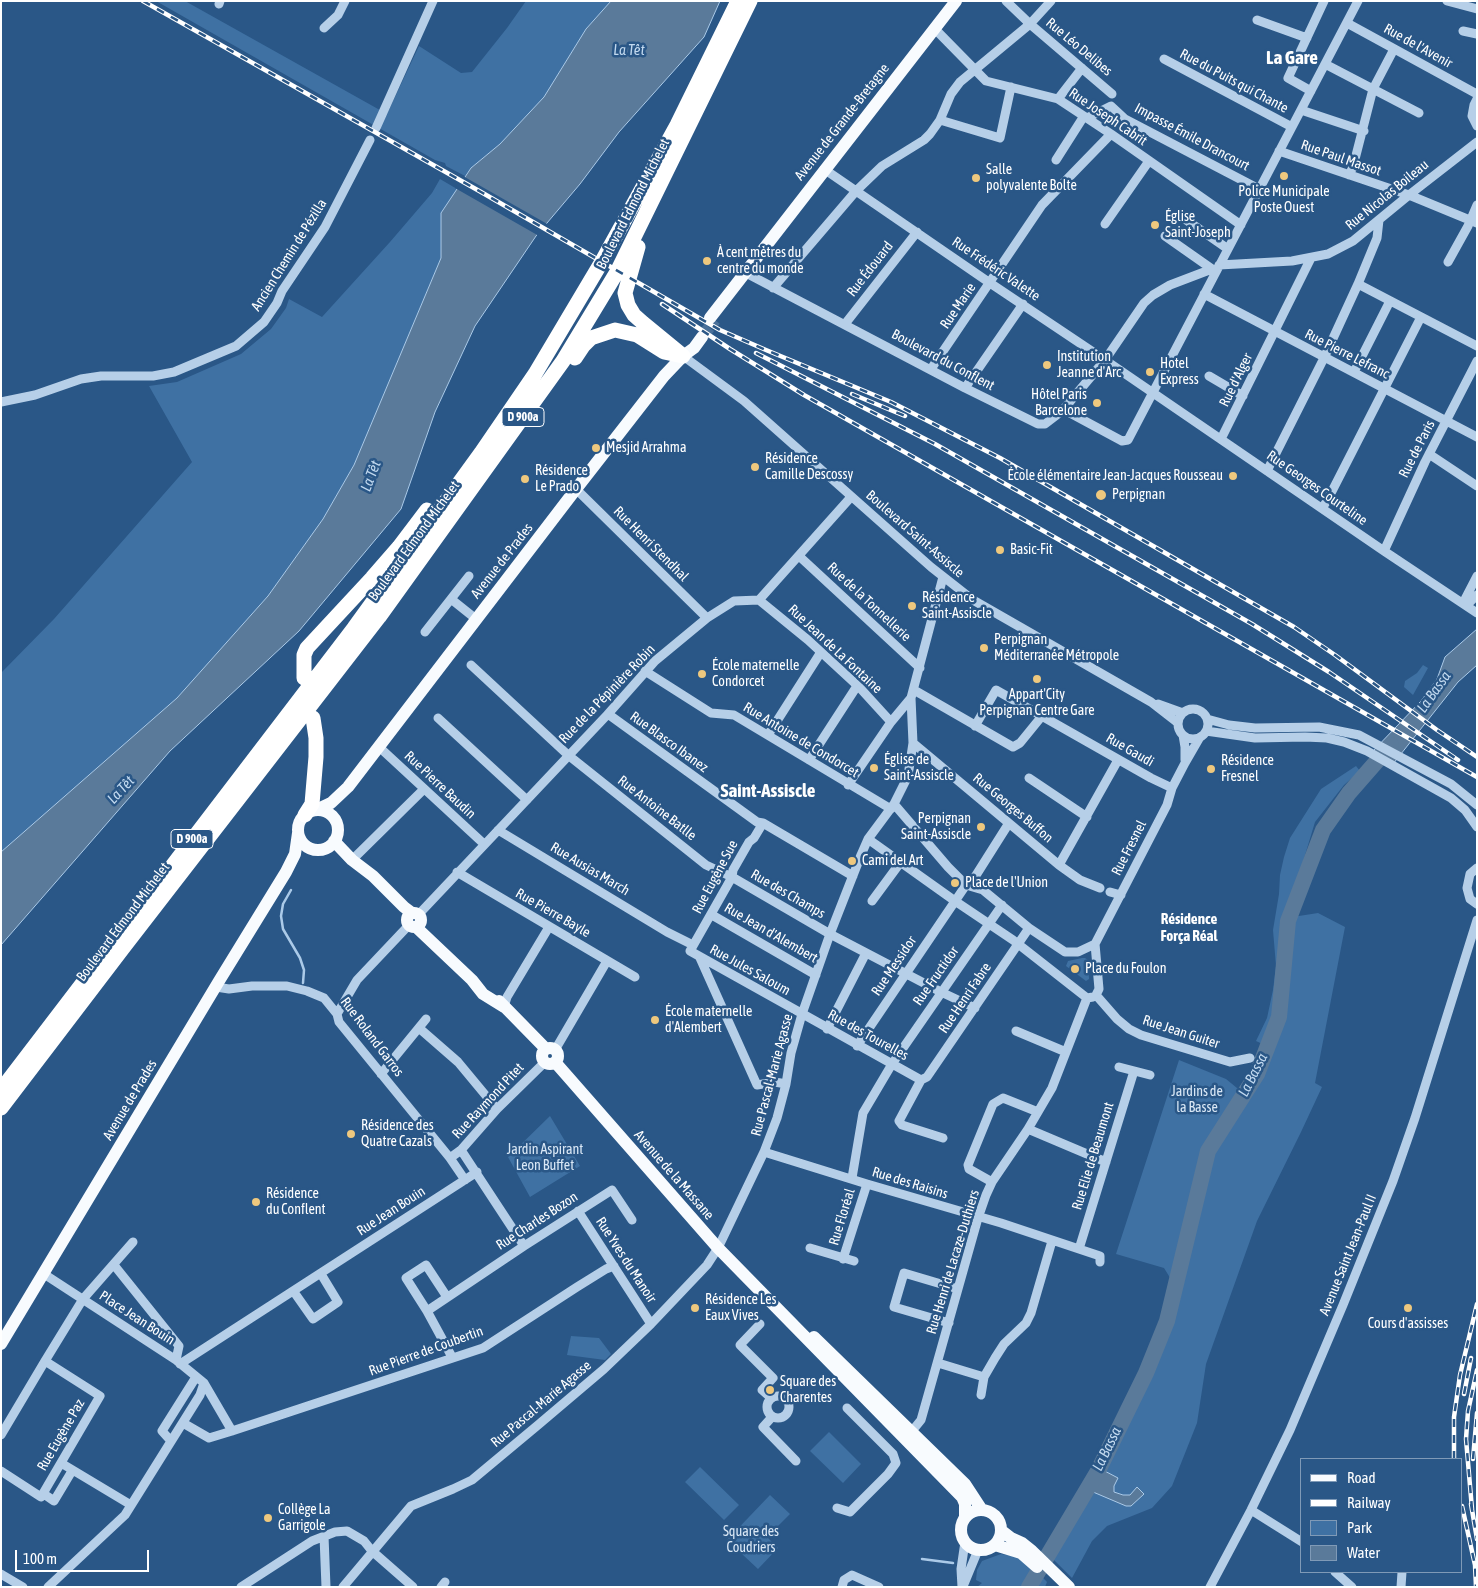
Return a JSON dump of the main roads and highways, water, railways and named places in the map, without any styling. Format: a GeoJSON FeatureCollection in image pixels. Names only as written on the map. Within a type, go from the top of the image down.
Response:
{"type":"FeatureCollection","features":[{"type":"Feature","properties":{"kind":"highway","name":"Boulevard Edmond Michelet"},"geometry":{"type":"LineString","coordinates":[[35,1054],[354,628],[481,453],[535,374],[601,263],[677,125],[738,1]]}},
{"type":"Feature","properties":{"kind":"highway","name":"Boulevard Edmond Michelet"},"geometry":{"type":"LineString","coordinates":[[35,1054],[379,617],[563,361],[617,272],[750,1]]}},
{"type":"Feature","properties":{"kind":"highway"},"geometry":{"type":"LineString","coordinates":[[650,206],[625,294],[628,305],[634,315],[684,356]]}},
{"type":"Feature","properties":{"kind":"highway"},"geometry":{"type":"LineString","coordinates":[[304,678],[304,654],[307,648],[399,547],[506,405],[586,287]]}},
{"type":"Feature","properties":{"kind":"highway"},"geometry":{"type":"LineString","coordinates":[[379,617],[403,598],[495,472],[583,346],[592,338],[615,330],[637,335],[664,352],[684,356]]}},
{"type":"Feature","properties":{"kind":"highway"},"geometry":{"type":"LineString","coordinates":[[399,547],[401,562]]}},
{"type":"Feature","properties":{"kind":"highway"},"geometry":{"type":"LineString","coordinates":[[311,812],[316,765],[316,738],[313,718]]}},
{"type":"Feature","properties":{"kind":"highway","name":"D 900a"},"geometry":{"type":"LineString","coordinates":[[1,1085],[35,1054]]}},
{"type":"Feature","properties":{"kind":"highway","name":"D 900a"},"geometry":{"type":"LineString","coordinates":[[1,1090],[35,1054]]}},
{"type":"Feature","properties":{"kind":"highway","name":"D 900a"},"geometry":{"type":"LineString","coordinates":[[1,1108],[35,1054]]}},
{"type":"Feature","properties":{"kind":"highway","name":"D 900a"},"geometry":{"type":"LineString","coordinates":[[1,1114],[35,1054]]}},
{"type":"Feature","properties":{"kind":"main road","name":"Avenue de Grande-Bretagne"},"geometry":{"type":"LineString","coordinates":[[712,319],[748,274],[824,169],[934,28],[950,4]]}},
{"type":"Feature","properties":{"kind":"main road"},"geometry":{"type":"LineString","coordinates":[[684,356],[688,344],[699,335]]}},
{"type":"Feature","properties":{"kind":"main road","name":"Avenue de Prades"},"geometry":{"type":"LineString","coordinates":[[311,812],[331,803],[348,787],[576,489],[663,378],[684,356]]}},
{"type":"Feature","properties":{"kind":"main road","name":"Avenue de Prades"},"geometry":{"type":"LineString","coordinates":[[336,820],[348,787]]}},
{"type":"Feature","properties":{"kind":"main road"},"geometry":{"type":"LineString","coordinates":[[311,812],[328,812],[336,820],[338,831],[334,842],[326,848],[312,849],[303,843],[298,833],[299,824],[311,812]]}},
{"type":"Feature","properties":{"kind":"main road","name":"Avenue de Prades"},"geometry":{"type":"LineString","coordinates":[[1,1344],[286,872],[295,854],[298,833]]}},
{"type":"Feature","properties":{"kind":"main road","name":"Avenue de la Massane"},"geometry":{"type":"LineString","coordinates":[[334,842],[385,888],[395,905],[437,938],[449,958],[472,980],[483,994],[504,1007],[519,1021],[536,1047],[550,1056],[598,1104],[607,1122],[718,1248],[797,1329],[908,1436]]}},
{"type":"Feature","properties":{"kind":"main road","name":"Avenue de Prades"},"geometry":{"type":"LineString","coordinates":[[286,872],[312,849]]}},
{"type":"Feature","properties":{"kind":"main road"},"geometry":{"type":"LineString","coordinates":[[797,1329],[816,1338],[892,1412],[908,1436],[962,1497],[965,1504],[965,1518],[961,1530],[965,1542],[973,1548],[984,1550],[999,1541],[1002,1531]]}},
{"type":"Feature","properties":{"kind":"main road"},"geometry":{"type":"LineString","coordinates":[[908,1436],[965,1484],[982,1510]]}},
{"type":"Feature","properties":{"kind":"main road"},"geometry":{"type":"LineString","coordinates":[[965,1518],[976,1511],[988,1511],[998,1519],[1002,1531],[1022,1543],[1030,1555],[1054,1579],[1069,1587]]}},
{"type":"Feature","properties":{"kind":"main road"},"geometry":{"type":"LineString","coordinates":[[995,1545],[1030,1555]]}},
{"type":"Feature","properties":{"kind":"water","name":"La Têt"},"geometry":{"type":"Polygon","coordinates":[[[611,1],[720,1],[704,37],[619,132],[580,184],[536,236],[475,326],[435,412],[401,509],[299,631],[170,751],[1,945],[1,852],[177,698],[268,596],[323,519],[354,465],[441,258],[441,213],[471,168],[500,144],[544,97],[586,29],[611,1]]]}},
{"type":"Feature","properties":{"kind":"water"},"geometry":{"type":"Polygon","coordinates":[[[1477,629],[1477,665],[1458,682],[1393,764],[1371,753],[1421,701],[1437,679],[1445,657],[1477,629]]]}},
{"type":"Feature","properties":{"kind":"water"},"geometry":{"type":"Polygon","coordinates":[[[1099,1468],[1118,1478],[1114,1486],[1114,1492],[1130,1495],[1137,1487],[1144,1494],[1131,1506],[1126,1506],[1086,1489],[1099,1468]]]}},
{"type":"Feature","properties":{"kind":"waterway","name":"La Bassa"},"geometry":{"type":"LineString","coordinates":[[1029,1587],[1098,1471],[1146,1373],[1167,1321],[1208,1151],[1257,1074],[1279,1017],[1288,921],[1323,830],[1349,793],[1391,745]]}},
{"type":"Feature","properties":{"kind":"waterway"},"geometry":{"type":"LineString","coordinates":[[291,890],[283,904],[281,916],[283,929],[300,958],[304,970],[303,983]]}},
{"type":"Feature","properties":{"kind":"waterway"},"geometry":{"type":"LineString","coordinates":[[922,1559],[953,1563]]}},
{"type":"Feature","properties":{"kind":"tunnel"},"geometry":{"type":"LineString","coordinates":[[702,337],[715,320]]}},
{"type":"Feature","properties":{"kind":"railway"},"geometry":{"type":"LineString","coordinates":[[143,1],[720,330],[891,402],[1000,458],[1294,627],[1477,757]]}},
{"type":"Feature","properties":{"kind":"railway"},"geometry":{"type":"LineString","coordinates":[[662,304],[804,395],[1477,777]]}},
{"type":"Feature","properties":{"kind":"railway"},"geometry":{"type":"LineString","coordinates":[[756,353],[935,444],[1252,624],[1329,672],[1458,760]]}},
{"type":"Feature","properties":{"kind":"railway"},"geometry":{"type":"LineString","coordinates":[[852,394],[905,416]]}},
{"type":"Feature","properties":{"kind":"railway"},"geometry":{"type":"LineString","coordinates":[[1454,1458],[1454,1417],[1460,1375],[1477,1304]]}},
{"type":"Feature","properties":{"kind":"railway"},"geometry":{"type":"LineString","coordinates":[[1464,1394],[1471,1358]]}},
{"type":"Feature","properties":{"kind":"railway"},"geometry":{"type":"LineString","coordinates":[[1472,1509],[1466,1439],[1468,1411],[1477,1370]]}},
{"type":"Feature","properties":{"kind":"railway"},"geometry":{"type":"LineString","coordinates":[[1473,1459],[1477,1413]]}},
{"type":"Feature","properties":{"kind":"railway"},"geometry":{"type":"LineString","coordinates":[[1471,1504],[1477,1539]]}},
{"type":"Feature","properties":{"kind":"railway"},"geometry":{"type":"LineString","coordinates":[[1463,1511],[1475,1565],[1476,1587]]}},
{"type":"Feature","properties":{"kind":"place","name":"Police Municipale Poste Ouest"},"geometry":{"type":"Point","coordinates":[1284,176]}},
{"type":"Feature","properties":{"kind":"place","name":"Salle polyvalente Bolte"},"geometry":{"type":"Point","coordinates":[976,178]}},
{"type":"Feature","properties":{"kind":"place","name":"Église Saint-Joseph"},"geometry":{"type":"Point","coordinates":[1155,225]}},
{"type":"Feature","properties":{"kind":"place","name":"À cent mètres du centre du monde"},"geometry":{"type":"Point","coordinates":[707,261]}},
{"type":"Feature","properties":{"kind":"place","name":"Institution Jeanne d'Arc"},"geometry":{"type":"Point","coordinates":[1047,365]}},
{"type":"Feature","properties":{"kind":"place","name":"Hotel Express"},"geometry":{"type":"Point","coordinates":[1150,372]}},
{"type":"Feature","properties":{"kind":"place","name":"Hôtel Paris Barcelone"},"geometry":{"type":"Point","coordinates":[1097,403]}},
{"type":"Feature","properties":{"kind":"place","name":"Mesjid Arrahma"},"geometry":{"type":"Point","coordinates":[596,448]}},
{"type":"Feature","properties":{"kind":"place","name":"Résidence Camille Descossy"},"geometry":{"type":"Point","coordinates":[755,467]}},
{"type":"Feature","properties":{"kind":"place","name":"École élémentaire Jean-Jacques Rousseau"},"geometry":{"type":"Point","coordinates":[1233,476]}},
{"type":"Feature","properties":{"kind":"place","name":"Résidence Le Prado"},"geometry":{"type":"Point","coordinates":[525,479]}},
{"type":"Feature","properties":{"kind":"place","name":"Perpignan"},"geometry":{"type":"Point","coordinates":[1101,495]}},
{"type":"Feature","properties":{"kind":"place","name":"Basic-Fit"},"geometry":{"type":"Point","coordinates":[1000,550]}},
{"type":"Feature","properties":{"kind":"place","name":"Résidence Saint-Assiscle"},"geometry":{"type":"Point","coordinates":[912,606]}},
{"type":"Feature","properties":{"kind":"place","name":"Perpignan Méditerranée Métropole"},"geometry":{"type":"Point","coordinates":[984,648]}},
{"type":"Feature","properties":{"kind":"place","name":"École maternelle Condorcet"},"geometry":{"type":"Point","coordinates":[702,674]}},
{"type":"Feature","properties":{"kind":"place","name":"Appart'City Perpignan Centre Gare"},"geometry":{"type":"Point","coordinates":[1037,679]}},
{"type":"Feature","properties":{"kind":"place","name":"Église de Saint-Assiscle"},"geometry":{"type":"Point","coordinates":[874,768]}},
{"type":"Feature","properties":{"kind":"place","name":"Résidence Fresnel"},"geometry":{"type":"Point","coordinates":[1211,769]}},
{"type":"Feature","properties":{"kind":"place","name":"Perpignan Saint-Assiscle"},"geometry":{"type":"Point","coordinates":[981,827]}},
{"type":"Feature","properties":{"kind":"place","name":"Cami del Art"},"geometry":{"type":"Point","coordinates":[852,861]}},
{"type":"Feature","properties":{"kind":"place","name":"Place de l'Union"},"geometry":{"type":"Point","coordinates":[955,883]}},
{"type":"Feature","properties":{"kind":"place","name":"Place du Foulon"},"geometry":{"type":"Point","coordinates":[1075,969]}},
{"type":"Feature","properties":{"kind":"place","name":"École maternelle d'Alembert"},"geometry":{"type":"Point","coordinates":[655,1020]}},
{"type":"Feature","properties":{"kind":"place","name":"Résidence des Quatre Cazals"},"geometry":{"type":"Point","coordinates":[351,1134]}},
{"type":"Feature","properties":{"kind":"place","name":"Résidence du Conflent"},"geometry":{"type":"Point","coordinates":[256,1202]}},
{"type":"Feature","properties":{"kind":"place","name":"Résidence Les Eaux Vives"},"geometry":{"type":"Point","coordinates":[695,1308]}},
{"type":"Feature","properties":{"kind":"place","name":"Cours d'assisses"},"geometry":{"type":"Point","coordinates":[1408,1308]}},
{"type":"Feature","properties":{"kind":"place","name":"Square des Charentes"},"geometry":{"type":"Point","coordinates":[770,1390]}},
{"type":"Feature","properties":{"kind":"place","name":"Collège La Garrigole"},"geometry":{"type":"Point","coordinates":[268,1518]}},
{"type":"Feature","properties":{"kind":"district","name":"La Gare"},"geometry":{"type":"Point","coordinates":[1292,58]}},
{"type":"Feature","properties":{"kind":"district","name":"Saint-Assiscle"},"geometry":{"type":"Point","coordinates":[768,791]}},
{"type":"Feature","properties":{"kind":"district","name":"Résidence Força Réal"},"geometry":{"type":"Point","coordinates":[1189,928]}},
{"type":"Feature","properties":{"kind":"park label","name":"Jardins de la Basse"},"geometry":{"type":"Point","coordinates":[1197,1100]}},
{"type":"Feature","properties":{"kind":"park label","name":"Jardin Aspirant Leon Buffet"},"geometry":{"type":"Point","coordinates":[545,1158]}},
{"type":"Feature","properties":{"kind":"park label","name":"Square des Coudriers"},"geometry":{"type":"Point","coordinates":[751,1540]}}]}
